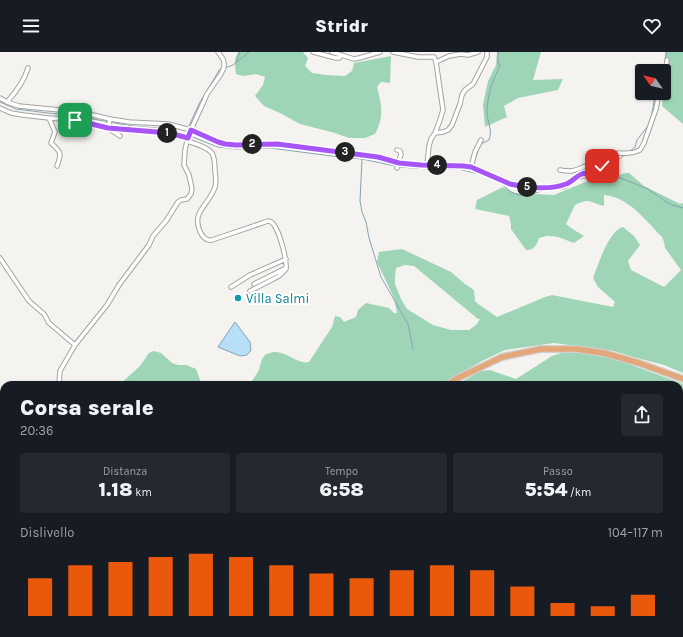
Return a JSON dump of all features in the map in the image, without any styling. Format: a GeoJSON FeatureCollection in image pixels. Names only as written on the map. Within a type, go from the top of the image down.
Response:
{"type":"FeatureCollection","features":[{"type":"Feature","properties":{"kind":"main road"},"geometry":{"type":"LineString","coordinates":[[453,381],[502,357],[541,349],[576,349],[604,352],[683,379]]}},
{"type":"Feature","properties":{"kind":"street"},"geometry":{"type":"LineString","coordinates":[[59,381],[60,370],[75,345],[107,305],[119,285],[149,246],[153,236],[166,222],[178,202],[186,199],[191,194],[192,189],[189,175],[184,165],[185,150],[190,130],[207,94],[221,74],[224,66],[223,58],[218,52]]}},
{"type":"Feature","properties":{"kind":"street"},"geometry":{"type":"LineString","coordinates":[[313,52],[336,58],[339,58],[342,55]]}},
{"type":"Feature","properties":{"kind":"street"},"geometry":{"type":"LineString","coordinates":[[332,52],[354,59],[380,52]]}},
{"type":"Feature","properties":{"kind":"street"},"geometry":{"type":"LineString","coordinates":[[393,52],[418,57],[434,57],[436,62],[443,110],[435,133],[431,139],[427,165]]}},
{"type":"Feature","properties":{"kind":"street"},"geometry":{"type":"LineString","coordinates":[[436,62],[449,56],[461,54],[468,55],[478,52]]}},
{"type":"Feature","properties":{"kind":"street"},"geometry":{"type":"LineString","coordinates":[[435,133],[448,130],[452,125],[462,94],[473,84],[487,57],[487,52]]}},
{"type":"Feature","properties":{"kind":"street"},"geometry":{"type":"LineString","coordinates":[[666,64],[667,60]]}},
{"type":"Feature","properties":{"kind":"street"},"geometry":{"type":"LineString","coordinates":[[7,102],[22,83],[28,68]]}},
{"type":"Feature","properties":{"kind":"street"},"geometry":{"type":"LineString","coordinates":[[0,98],[19,106],[80,112],[109,123],[130,122],[168,124],[190,130],[225,144],[277,144],[378,157],[398,165],[458,165],[471,167],[510,184],[542,188],[565,184],[581,174],[603,170],[606,168],[610,159],[617,153],[634,152],[640,150],[644,143],[658,100]]}},
{"type":"Feature","properties":{"kind":"street"},"geometry":{"type":"LineString","coordinates":[[0,108],[11,113],[109,123],[169,133],[188,139],[208,150],[212,153],[216,177],[215,188],[198,216],[200,231],[203,236],[206,239],[212,240],[268,221],[276,228],[284,250],[286,270],[250,291]]}},
{"type":"Feature","properties":{"kind":"street"},"geometry":{"type":"LineString","coordinates":[[49,118],[55,132],[51,143],[60,153],[57,166]]}},
{"type":"Feature","properties":{"kind":"street"},"geometry":{"type":"LineString","coordinates":[[109,123],[120,136]]}},
{"type":"Feature","properties":{"kind":"street"},"geometry":{"type":"LineString","coordinates":[[471,167],[475,152],[481,140]]}},
{"type":"Feature","properties":{"kind":"street"},"geometry":{"type":"LineString","coordinates":[[397,150],[400,151],[401,154],[398,165]]}},
{"type":"Feature","properties":{"kind":"street"},"geometry":{"type":"LineString","coordinates":[[560,170],[568,172],[589,165],[599,164],[602,166],[603,170]]}},
{"type":"Feature","properties":{"kind":"street"},"geometry":{"type":"LineString","coordinates":[[0,258],[29,301],[44,314],[49,323],[75,345]]}},
{"type":"Feature","properties":{"kind":"street"},"geometry":{"type":"LineString","coordinates":[[230,287],[250,275],[286,259]]}},
{"type":"Feature","properties":{"kind":"street"},"geometry":{"type":"LineString","coordinates":[[254,284],[286,267]]}},
{"type":"Feature","properties":{"kind":"green space"},"geometry":{"type":"Polygon","coordinates":[[[238,52],[303,52],[308,58],[305,66],[312,73],[345,76],[352,71],[354,63],[391,56],[390,83],[381,82],[377,87],[380,100],[381,117],[375,134],[365,138],[349,138],[300,124],[264,106],[255,96],[263,85],[265,77],[256,74],[243,76],[236,74],[235,60],[238,52]]]}},
{"type":"Feature","properties":{"kind":"green space"},"geometry":{"type":"Polygon","coordinates":[[[497,52],[541,52],[533,80],[563,79],[558,90],[518,98],[504,106],[507,117],[485,127],[483,105],[488,81],[496,65],[497,52]]]}},
{"type":"Feature","properties":{"kind":"green space"},"geometry":{"type":"Polygon","coordinates":[[[665,52],[683,52],[683,124],[662,106],[662,100],[671,100],[671,64],[665,64],[665,52]]]}},
{"type":"Feature","properties":{"kind":"green space"},"geometry":{"type":"Polygon","coordinates":[[[629,173],[644,186],[680,204],[683,203],[683,373],[664,365],[613,351],[554,343],[505,350],[482,361],[448,381],[252,381],[258,372],[263,357],[268,353],[279,352],[301,362],[309,362],[332,327],[335,316],[340,317],[344,322],[356,317],[358,310],[366,303],[389,308],[394,313],[397,313],[394,298],[377,262],[379,252],[402,249],[451,272],[474,290],[475,301],[478,304],[497,317],[552,295],[613,307],[615,302],[598,287],[593,278],[601,257],[613,234],[623,227],[634,236],[640,245],[628,261],[631,270],[664,287],[681,270],[665,248],[662,237],[643,217],[621,200],[604,195],[604,206],[588,201],[575,205],[566,224],[584,236],[574,243],[556,237],[548,236],[539,238],[535,247],[529,250],[526,250],[511,229],[509,216],[475,209],[477,200],[503,187],[514,193],[554,195],[595,178],[629,173]],[[405,265],[396,268],[395,284],[407,309],[433,325],[451,330],[469,330],[476,325],[480,319],[478,319],[414,266],[405,265]]]}},
{"type":"Feature","properties":{"kind":"green space"},"geometry":{"type":"Polygon","coordinates":[[[154,351],[161,353],[172,363],[186,365],[196,369],[200,381],[123,381],[140,366],[149,353],[154,351]]]}},
{"type":"Feature","properties":{"kind":"green space"},"geometry":{"type":"Polygon","coordinates":[[[567,351],[613,358],[675,381],[463,381],[480,371],[490,370],[516,379],[552,356],[567,351]]]}},
{"type":"Feature","properties":{"kind":"water"},"geometry":{"type":"Polygon","coordinates":[[[235,322],[250,342],[251,350],[247,355],[240,356],[218,347],[235,322]]]}},
{"type":"Feature","properties":{"kind":"waterway"},"geometry":{"type":"LineString","coordinates":[[236,62],[240,52]]}},
{"type":"Feature","properties":{"kind":"waterway"},"geometry":{"type":"LineString","coordinates":[[225,68],[233,65],[249,52]]}},
{"type":"Feature","properties":{"kind":"waterway"},"geometry":{"type":"LineString","coordinates":[[480,145],[489,140],[490,136],[487,108],[491,87],[500,64],[498,64],[498,52]]}},
{"type":"Feature","properties":{"kind":"waterway"},"geometry":{"type":"LineString","coordinates":[[665,59],[667,52]]}},
{"type":"Feature","properties":{"kind":"waterway"},"geometry":{"type":"LineString","coordinates":[[188,128],[200,102],[220,69],[222,69]]}},
{"type":"Feature","properties":{"kind":"waterway"},"geometry":{"type":"LineString","coordinates":[[630,151],[635,147],[637,140],[648,126],[654,100]]}},
{"type":"Feature","properties":{"kind":"waterway"},"geometry":{"type":"LineString","coordinates":[[0,102],[16,109],[77,116],[132,126],[169,129],[187,135]]}},
{"type":"Feature","properties":{"kind":"waterway"},"geometry":{"type":"LineString","coordinates":[[190,136],[218,147],[236,149],[270,148],[362,159],[395,166]]}},
{"type":"Feature","properties":{"kind":"waterway"},"geometry":{"type":"LineString","coordinates":[[473,166],[479,148]]}},
{"type":"Feature","properties":{"kind":"waterway"},"geometry":{"type":"LineString","coordinates":[[605,174],[612,165],[626,154]]}},
{"type":"Feature","properties":{"kind":"waterway"},"geometry":{"type":"LineString","coordinates":[[362,159],[360,201],[362,212],[381,277],[408,324],[413,349]]}},
{"type":"Feature","properties":{"kind":"waterway"},"geometry":{"type":"LineString","coordinates":[[398,167],[458,169],[471,172],[495,180],[511,192],[519,195],[528,195],[545,190],[565,189],[578,180],[586,177],[605,174],[613,175],[648,189],[672,205],[683,208]]}},
{"type":"Feature","properties":{"kind":"place","name":"Villa Salmi"},"geometry":{"type":"Point","coordinates":[238,298]}},
{"type":"Feature","properties":{"kind":"route"},"geometry":{"type":"LineString","coordinates":[[75,120],[108,128],[169,133],[188,138],[191,130],[225,144],[277,144],[378,157],[399,163],[421,165],[458,165],[471,167],[517,186],[542,188],[565,184],[581,174],[603,170],[602,166]]}}]}
